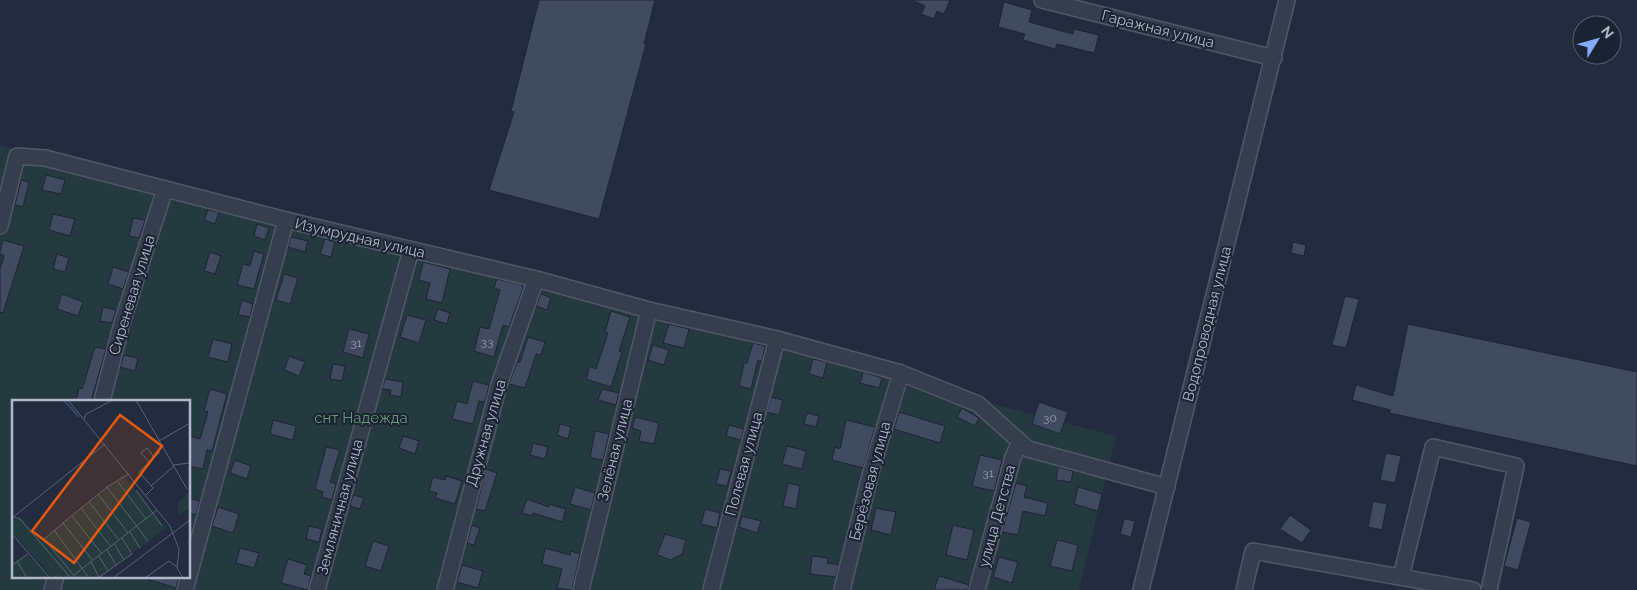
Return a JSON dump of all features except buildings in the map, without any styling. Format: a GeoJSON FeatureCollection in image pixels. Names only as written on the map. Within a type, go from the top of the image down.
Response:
{"type":"FeatureCollection","features":[{"type":"Feature","properties":{"kind":"street","name":"Гаражная улица"},"geometry":{"type":"LineString","coordinates":[[1042,0],[1274,58]]}},
{"type":"Feature","properties":{"kind":"street","name":"Водопроводная улица"},"geometry":{"type":"LineString","coordinates":[[1141,590],[1287,0]]}},
{"type":"Feature","properties":{"kind":"street"},"geometry":{"type":"LineString","coordinates":[[0,226],[17,156],[46,158],[286,220]]}},
{"type":"Feature","properties":{"kind":"street","name":"Сиреневая улица"},"geometry":{"type":"LineString","coordinates":[[102,400],[122,323],[165,189]]}},
{"type":"Feature","properties":{"kind":"street","name":"Изумрудная улица"},"geometry":{"type":"LineString","coordinates":[[190,572],[286,220],[536,279],[650,310],[777,339],[901,373],[978,404],[1028,449],[1166,487]]}},
{"type":"Feature","properties":{"kind":"street","name":"Земляничная улица"},"geometry":{"type":"LineString","coordinates":[[318,590],[411,250]]}},
{"type":"Feature","properties":{"kind":"street","name":"Дружная улица"},"geometry":{"type":"LineString","coordinates":[[445,590],[499,385],[536,279]]}},
{"type":"Feature","properties":{"kind":"street","name":"Зелёная улица"},"geometry":{"type":"LineString","coordinates":[[581,590],[650,310]]}},
{"type":"Feature","properties":{"kind":"street","name":"Полевая улица"},"geometry":{"type":"LineString","coordinates":[[711,590],[777,339]]}},
{"type":"Feature","properties":{"kind":"street","name":"Берёзовая улица"},"geometry":{"type":"LineString","coordinates":[[842,590],[871,472],[901,373]]}},
{"type":"Feature","properties":{"kind":"street","name":"улица Детства"},"geometry":{"type":"LineString","coordinates":[[977,590],[1013,457],[1020,442]]}},
{"type":"Feature","properties":{"kind":"street"},"geometry":{"type":"LineString","coordinates":[[1401,577],[1433,446],[1516,466],[1489,590]]}},
{"type":"Feature","properties":{"kind":"street"},"geometry":{"type":"LineString","coordinates":[[1244,590],[1253,551],[1472,590]]}},
{"type":"Feature","properties":{"kind":"green space","name":"снт Надежда"},"geometry":{"type":"Polygon","coordinates":[[[0,146],[1116,436],[1079,590],[0,590],[0,146]]]}}]}
